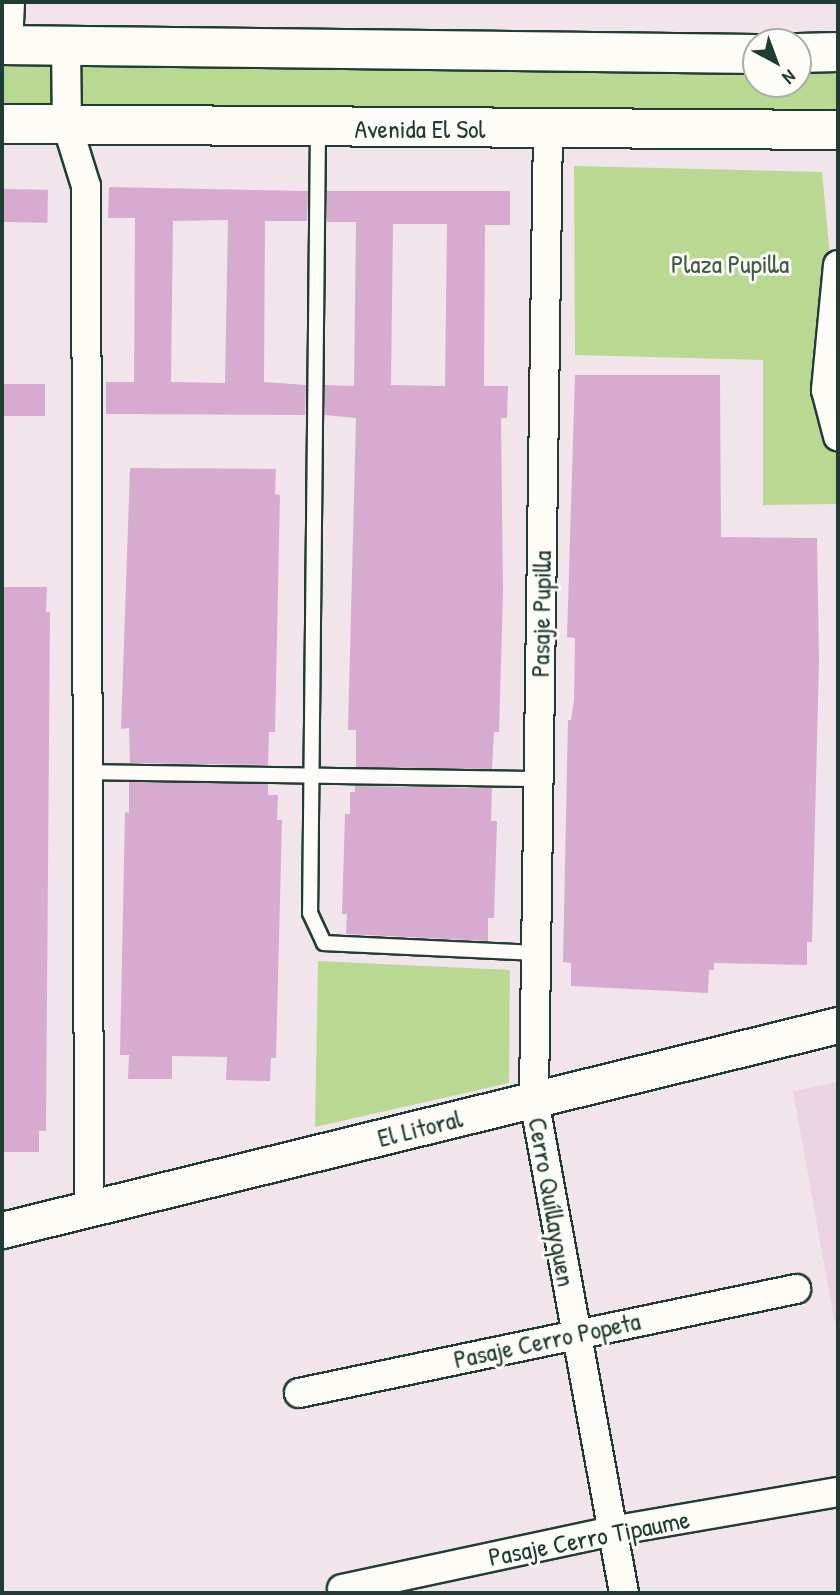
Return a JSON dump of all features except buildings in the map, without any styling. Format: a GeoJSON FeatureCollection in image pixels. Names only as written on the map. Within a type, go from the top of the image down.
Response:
{"type":"FeatureCollection","features":[{"type":"Feature","properties":{"kind":"main road"},"geometry":{"type":"LineString","coordinates":[[5,45],[742,54]]}},
{"type":"Feature","properties":{"kind":"main road"},"geometry":{"type":"LineString","coordinates":[[812,53],[838,52]]}},
{"type":"Feature","properties":{"kind":"main road","name":"Avenida El Sol"},"geometry":{"type":"LineString","coordinates":[[2,124],[318,129],[838,130]]}},
{"type":"Feature","properties":{"kind":"street"},"geometry":{"type":"LineString","coordinates":[[5,45],[10,2]]}},
{"type":"Feature","properties":{"kind":"street"},"geometry":{"type":"LineString","coordinates":[[66,45],[67,125],[86,186],[89,1208]]}},
{"type":"Feature","properties":{"kind":"street","name":"Pasaje Pupilla"},"geometry":{"type":"LineString","coordinates":[[534,1100],[548,128]]}},
{"type":"Feature","properties":{"kind":"street"},"geometry":{"type":"LineString","coordinates":[[838,265],[826,390],[838,436]]}},
{"type":"Feature","properties":{"kind":"street","name":"El Litoral"},"geometry":{"type":"LineString","coordinates":[[2,1230],[838,1026]]}},
{"type":"Feature","properties":{"kind":"street","name":"Cerro Quíllayquen"},"geometry":{"type":"LineString","coordinates":[[534,1100],[574,1333],[624,1593]]}},
{"type":"Feature","properties":{"kind":"street","name":"Pasaje Cerro Popeta"},"geometry":{"type":"LineString","coordinates":[[299,1393],[574,1333],[796,1289]]}},
{"type":"Feature","properties":{"kind":"street","name":"Pasaje Cerro Tipaume"},"geometry":{"type":"LineString","coordinates":[[342,1588],[612,1531],[838,1492]]}},
{"type":"Feature","properties":{"kind":"lane"},"geometry":{"type":"LineString","coordinates":[[318,129],[310,913],[324,943],[536,953]]}},
{"type":"Feature","properties":{"kind":"lane"},"geometry":{"type":"LineString","coordinates":[[88,772],[539,779]]}},
{"type":"Feature","properties":{"kind":"shaded area"},"geometry":{"type":"Polygon","coordinates":[[[838,1082],[838,1341],[793,1091],[838,1082]]]}},
{"type":"Feature","properties":{"kind":"green space"},"geometry":{"type":"Polygon","coordinates":[[[838,58],[838,126],[2,111],[2,65],[742,63],[742,98],[812,98],[812,60],[838,58]]]}},
{"type":"Feature","properties":{"kind":"green space","name":"Plaza Pupilla"},"geometry":{"type":"Polygon","coordinates":[[[574,166],[822,172],[838,340],[838,504],[763,505],[763,360],[575,355],[574,166]]]}},
{"type":"Feature","properties":{"kind":"green space"},"geometry":{"type":"Polygon","coordinates":[[[318,961],[510,970],[509,1083],[315,1127],[318,961]]]}}]}
